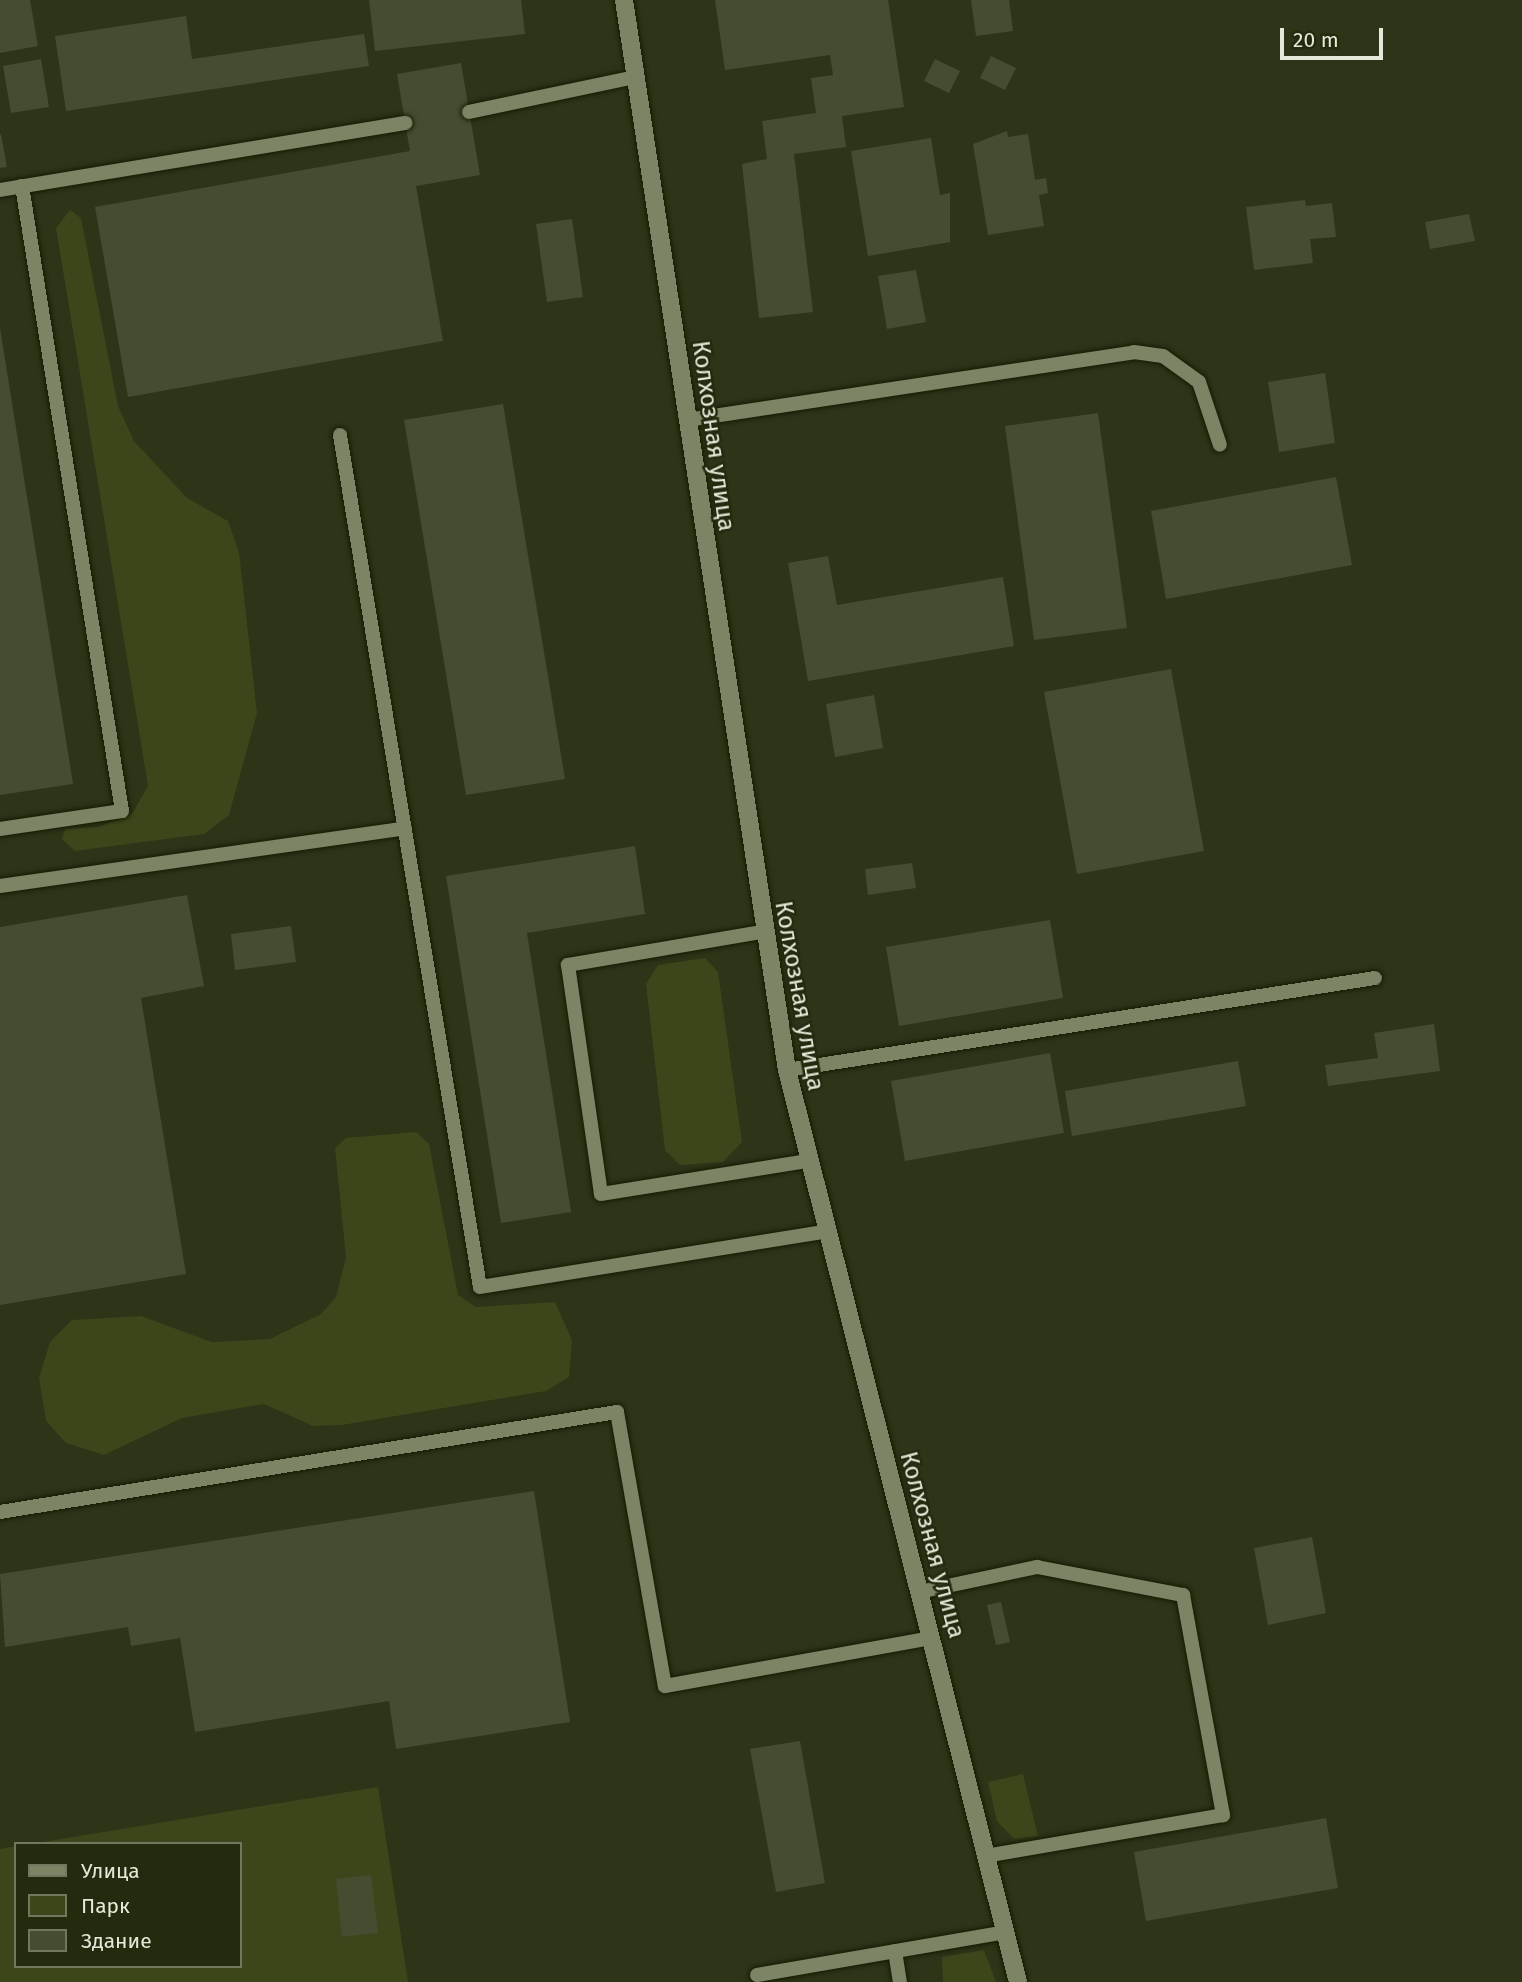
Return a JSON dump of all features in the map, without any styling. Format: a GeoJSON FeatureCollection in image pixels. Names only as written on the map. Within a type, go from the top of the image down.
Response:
{"type":"FeatureCollection","features":[{"type":"Feature","properties":{"kind":"street","name":"Колхозная улица"},"geometry":{"type":"LineString","coordinates":[[624,0],[761,932],[787,1070],[807,1161],[1018,1982]]}},
{"type":"Feature","properties":{"kind":"lane"},"geometry":{"type":"LineString","coordinates":[[469,112],[635,77]]}},
{"type":"Feature","properties":{"kind":"lane"},"geometry":{"type":"LineString","coordinates":[[0,190],[405,123]]}},
{"type":"Feature","properties":{"kind":"lane"},"geometry":{"type":"LineString","coordinates":[[0,829],[122,811],[22,186]]}},
{"type":"Feature","properties":{"kind":"lane"},"geometry":{"type":"LineString","coordinates":[[687,420],[1134,352],[1163,356],[1199,382],[1220,445]]}},
{"type":"Feature","properties":{"kind":"lane"},"geometry":{"type":"LineString","coordinates":[[340,435],[480,1287],[825,1231]]}},
{"type":"Feature","properties":{"kind":"lane"},"geometry":{"type":"LineString","coordinates":[[0,886],[405,828]]}},
{"type":"Feature","properties":{"kind":"lane"},"geometry":{"type":"LineString","coordinates":[[761,932],[568,965],[601,1194],[807,1161]]}},
{"type":"Feature","properties":{"kind":"lane"},"geometry":{"type":"LineString","coordinates":[[787,1070],[1375,978]]}},
{"type":"Feature","properties":{"kind":"lane"},"geometry":{"type":"LineString","coordinates":[[0,1511],[617,1412],[665,1686],[931,1637]]}},
{"type":"Feature","properties":{"kind":"lane"},"geometry":{"type":"LineString","coordinates":[[919,1592],[1037,1567],[1183,1595],[1223,1815],[986,1856]]}},
{"type":"Feature","properties":{"kind":"lane"},"geometry":{"type":"LineString","coordinates":[[757,1975],[1005,1931]]}},
{"type":"Feature","properties":{"kind":"lane"},"geometry":{"type":"LineString","coordinates":[[895,1951],[900,1982]]}},
{"type":"Feature","properties":{"kind":"green space"},"geometry":{"type":"Polygon","coordinates":[[[70,210],[81,218],[118,406],[134,441],[187,498],[228,521],[239,552],[257,713],[229,815],[204,834],[75,851],[62,839],[65,829],[99,827],[132,814],[148,786],[56,228],[70,210]]]}},
{"type":"Feature","properties":{"kind":"green space"},"geometry":{"type":"Polygon","coordinates":[[[705,958],[718,972],[742,1142],[723,1162],[680,1165],[665,1150],[646,984],[658,965],[705,958]]]}},
{"type":"Feature","properties":{"kind":"green space"},"geometry":{"type":"Polygon","coordinates":[[[416,1132],[429,1144],[458,1295],[476,1307],[555,1302],[572,1340],[569,1377],[546,1391],[342,1425],[313,1426],[264,1404],[182,1418],[104,1455],[66,1443],[46,1421],[39,1378],[50,1342],[72,1320],[141,1316],[212,1342],[270,1339],[321,1314],[336,1297],[346,1257],[335,1148],[346,1138],[416,1132]]]}},
{"type":"Feature","properties":{"kind":"green space"},"geometry":{"type":"Polygon","coordinates":[[[1023,1774],[1038,1836],[1014,1839],[997,1821],[988,1782],[1023,1774]]]}},
{"type":"Feature","properties":{"kind":"green space"},"geometry":{"type":"Polygon","coordinates":[[[378,1787],[408,1982],[0,1982],[0,1849],[14,1846],[14,1968],[242,1968],[242,1842],[42,1842],[378,1787]]]}},
{"type":"Feature","properties":{"kind":"green space"},"geometry":{"type":"Polygon","coordinates":[[[984,1950],[996,1982],[943,1982],[942,1957],[984,1950]]]}},
{"type":"Feature","properties":{"kind":"building"},"geometry":{"type":"Polygon","coordinates":[[[0,0],[30,0],[38,46],[0,53],[0,0]]]}},
{"type":"Feature","properties":{"kind":"building"},"geometry":{"type":"Polygon","coordinates":[[[369,0],[521,0],[525,34],[375,51],[369,0]]]}},
{"type":"Feature","properties":{"kind":"building"},"geometry":{"type":"Polygon","coordinates":[[[715,0],[888,0],[904,107],[842,116],[846,147],[794,154],[813,312],[759,318],[742,164],[767,159],[762,121],[816,113],[811,78],[833,75],[830,55],[725,70],[715,0]]]}},
{"type":"Feature","properties":{"kind":"building"},"geometry":{"type":"Polygon","coordinates":[[[971,0],[1009,0],[1013,31],[976,36],[971,0]]]}},
{"type":"Feature","properties":{"kind":"building"},"geometry":{"type":"Polygon","coordinates":[[[186,16],[192,59],[364,34],[369,66],[66,111],[55,36],[186,16]]]}},
{"type":"Feature","properties":{"kind":"building"},"geometry":{"type":"Polygon","coordinates":[[[991,56],[1016,68],[1005,90],[980,78],[991,56]]]}},
{"type":"Feature","properties":{"kind":"building"},"geometry":{"type":"Polygon","coordinates":[[[41,59],[49,107],[11,113],[3,66],[41,59]]]}},
{"type":"Feature","properties":{"kind":"building"},"geometry":{"type":"Polygon","coordinates":[[[935,59],[960,71],[949,93],[924,81],[935,59]]]}},
{"type":"Feature","properties":{"kind":"building"},"geometry":{"type":"Polygon","coordinates":[[[461,63],[480,175],[416,186],[443,341],[128,397],[95,207],[410,151],[397,74],[461,63]]]}},
{"type":"Feature","properties":{"kind":"building"},"geometry":{"type":"Polygon","coordinates":[[[1007,131],[1008,137],[1028,134],[1035,180],[1046,178],[1048,193],[1039,195],[1044,226],[988,235],[973,144],[1007,131]]]}},
{"type":"Feature","properties":{"kind":"building"},"geometry":{"type":"Polygon","coordinates":[[[0,135],[7,167],[0,168],[0,135]]]}},
{"type":"Feature","properties":{"kind":"building"},"geometry":{"type":"Polygon","coordinates":[[[931,138],[940,195],[950,193],[950,242],[868,256],[851,151],[931,138]]]}},
{"type":"Feature","properties":{"kind":"building"},"geometry":{"type":"Polygon","coordinates":[[[1305,200],[1306,206],[1332,203],[1336,237],[1310,239],[1313,263],[1254,270],[1246,207],[1305,200]]]}},
{"type":"Feature","properties":{"kind":"building"},"geometry":{"type":"Polygon","coordinates":[[[1469,214],[1475,241],[1430,249],[1425,222],[1469,214]]]}},
{"type":"Feature","properties":{"kind":"building"},"geometry":{"type":"Polygon","coordinates":[[[572,219],[583,297],[547,302],[536,224],[572,219]]]}},
{"type":"Feature","properties":{"kind":"building"},"geometry":{"type":"Polygon","coordinates":[[[916,270],[926,322],[887,329],[878,276],[916,270]]]}},
{"type":"Feature","properties":{"kind":"building"},"geometry":{"type":"Polygon","coordinates":[[[0,328],[73,784],[0,795],[0,328]]]}},
{"type":"Feature","properties":{"kind":"building"},"geometry":{"type":"Polygon","coordinates":[[[1325,373],[1335,443],[1279,452],[1268,382],[1325,373]]]}},
{"type":"Feature","properties":{"kind":"building"},"geometry":{"type":"Polygon","coordinates":[[[503,404],[565,779],[466,795],[404,420],[503,404]]]}},
{"type":"Feature","properties":{"kind":"building"},"geometry":{"type":"Polygon","coordinates":[[[1098,413],[1127,628],[1034,640],[1005,426],[1098,413]]]}},
{"type":"Feature","properties":{"kind":"building"},"geometry":{"type":"Polygon","coordinates":[[[1336,477],[1352,565],[1166,599],[1151,511],[1336,477]]]}},
{"type":"Feature","properties":{"kind":"building"},"geometry":{"type":"Polygon","coordinates":[[[828,556],[837,605],[1003,577],[1014,646],[808,681],[788,563],[828,556]]]}},
{"type":"Feature","properties":{"kind":"building"},"geometry":{"type":"Polygon","coordinates":[[[1171,669],[1204,851],[1077,874],[1044,692],[1171,669]]]}},
{"type":"Feature","properties":{"kind":"building"},"geometry":{"type":"Polygon","coordinates":[[[874,695],[883,748],[835,757],[826,704],[874,695]]]}},
{"type":"Feature","properties":{"kind":"building"},"geometry":{"type":"Polygon","coordinates":[[[635,846],[645,914],[527,933],[571,1212],[501,1223],[446,876],[635,846]]]}},
{"type":"Feature","properties":{"kind":"building"},"geometry":{"type":"Polygon","coordinates":[[[912,863],[916,888],[868,895],[865,869],[912,863]]]}},
{"type":"Feature","properties":{"kind":"building"},"geometry":{"type":"Polygon","coordinates":[[[187,895],[204,986],[141,998],[186,1274],[0,1305],[0,927],[187,895]]]}},
{"type":"Feature","properties":{"kind":"building"},"geometry":{"type":"Polygon","coordinates":[[[1050,920],[1063,998],[899,1026],[886,947],[1050,920]]]}},
{"type":"Feature","properties":{"kind":"building"},"geometry":{"type":"Polygon","coordinates":[[[291,926],[296,962],[235,970],[231,934],[291,926]]]}},
{"type":"Feature","properties":{"kind":"building"},"geometry":{"type":"Polygon","coordinates":[[[1434,1024],[1440,1071],[1328,1086],[1325,1065],[1378,1058],[1374,1033],[1434,1024]]]}},
{"type":"Feature","properties":{"kind":"building"},"geometry":{"type":"Polygon","coordinates":[[[1050,1053],[1064,1133],[905,1161],[891,1081],[1050,1053]]]}},
{"type":"Feature","properties":{"kind":"building"},"geometry":{"type":"Polygon","coordinates":[[[1238,1061],[1246,1106],[1072,1136],[1065,1091],[1238,1061]]]}},
{"type":"Feature","properties":{"kind":"building"},"geometry":{"type":"Polygon","coordinates":[[[534,1491],[570,1722],[396,1749],[389,1701],[195,1732],[180,1638],[131,1646],[128,1627],[5,1647],[0,1574],[534,1491]]]}},
{"type":"Feature","properties":{"kind":"building"},"geometry":{"type":"Polygon","coordinates":[[[1312,1537],[1326,1613],[1268,1625],[1254,1548],[1312,1537]]]}},
{"type":"Feature","properties":{"kind":"building"},"geometry":{"type":"Polygon","coordinates":[[[1001,1602],[1010,1642],[996,1645],[987,1605],[1001,1602]]]}},
{"type":"Feature","properties":{"kind":"building"},"geometry":{"type":"Polygon","coordinates":[[[800,1741],[825,1883],[776,1892],[750,1749],[800,1741]]]}},
{"type":"Feature","properties":{"kind":"building"},"geometry":{"type":"Polygon","coordinates":[[[1326,1818],[1338,1888],[1146,1921],[1134,1852],[1326,1818]]]}},
{"type":"Feature","properties":{"kind":"building"},"geometry":{"type":"Polygon","coordinates":[[[371,1875],[378,1933],[342,1937],[336,1879],[371,1875]]]}}]}
